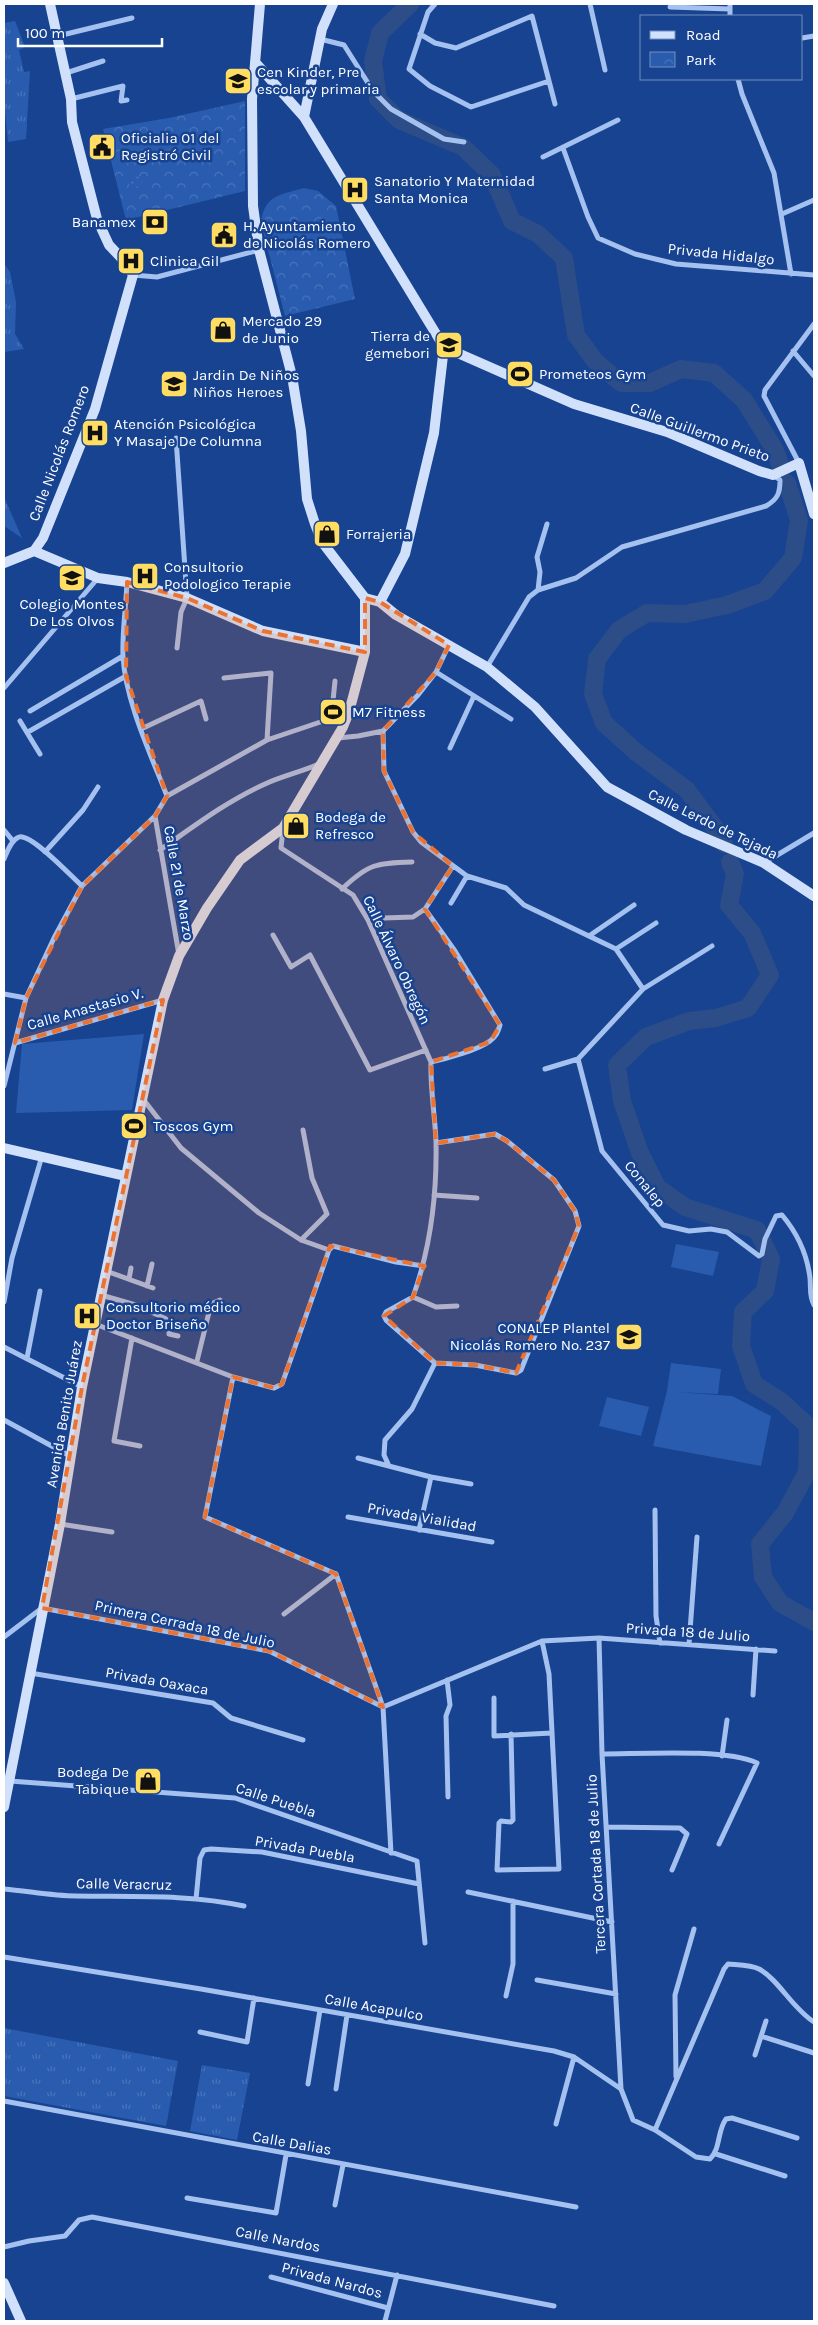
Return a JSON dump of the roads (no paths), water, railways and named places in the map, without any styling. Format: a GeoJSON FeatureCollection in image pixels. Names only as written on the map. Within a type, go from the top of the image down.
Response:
{"type":"FeatureCollection","features":[{"type":"Feature","properties":{"kind":"main road"},"geometry":{"type":"LineString","coordinates":[[50,4],[71,99],[72,122],[97,220],[110,244],[126,263],[132,275]]}},
{"type":"Feature","properties":{"kind":"main road"},"geometry":{"type":"LineString","coordinates":[[260,4],[252,99],[253,206],[259,250],[292,376],[301,431],[307,499],[322,542],[365,598]]}},
{"type":"Feature","properties":{"kind":"main road"},"geometry":{"type":"LineString","coordinates":[[304,117],[314,57],[322,28],[333,4]]}},
{"type":"Feature","properties":{"kind":"main road"},"geometry":{"type":"LineString","coordinates":[[255,62],[304,117],[444,348],[434,433],[406,554],[380,602]]}},
{"type":"Feature","properties":{"kind":"main road","name":"Calle Nicolás Romero"},"geometry":{"type":"LineString","coordinates":[[34,551],[42,538],[95,409],[132,275]]}},
{"type":"Feature","properties":{"kind":"main road","name":"Calle Guillermo Prieto"},"geometry":{"type":"LineString","coordinates":[[444,348],[574,404],[667,432],[773,475]]}},
{"type":"Feature","properties":{"kind":"main road"},"geometry":{"type":"LineString","coordinates":[[773,475],[799,463],[814,508]]}},
{"type":"Feature","properties":{"kind":"main road"},"geometry":{"type":"LineString","coordinates":[[4,564],[34,551],[98,578],[127,582],[187,598],[263,631],[365,652]]}},
{"type":"Feature","properties":{"kind":"main road","name":"Calle Lerdo de Tejada"},"geometry":{"type":"LineString","coordinates":[[365,598],[380,602],[396,615],[486,667],[535,707],[607,787],[686,830],[764,863],[814,896]]}},
{"type":"Feature","properties":{"kind":"main road","name":"Avenida Benito Juárez"},"geometry":{"type":"LineString","coordinates":[[4,1807],[60,1524],[82,1387],[163,1000],[179,956],[207,908],[240,860],[283,828],[336,738],[349,712],[365,652],[365,598]]}},
{"type":"Feature","properties":{"kind":"main road"},"geometry":{"type":"LineString","coordinates":[[4,1148],[125,1176]]}},
{"type":"Feature","properties":{"kind":"main road"},"geometry":{"type":"LineString","coordinates":[[4,2283],[21,2321]]}},
{"type":"Feature","properties":{"kind":"street"},"geometry":{"type":"LineString","coordinates":[[435,4],[428,12],[409,69],[430,86],[471,106],[549,81]]}},
{"type":"Feature","properties":{"kind":"street"},"geometry":{"type":"LineString","coordinates":[[590,4],[605,70]]}},
{"type":"Feature","properties":{"kind":"street"},"geometry":{"type":"LineString","coordinates":[[670,7],[730,6]]}},
{"type":"Feature","properties":{"kind":"street"},"geometry":{"type":"LineString","coordinates":[[420,34],[435,43],[456,48],[532,16],[555,104]]}},
{"type":"Feature","properties":{"kind":"street"},"geometry":{"type":"LineString","coordinates":[[58,36],[132,18]]}},
{"type":"Feature","properties":{"kind":"street"},"geometry":{"type":"LineString","coordinates":[[320,39],[344,45],[373,91],[391,110],[444,138],[464,142]]}},
{"type":"Feature","properties":{"kind":"street"},"geometry":{"type":"LineString","coordinates":[[66,73],[103,61]]}},
{"type":"Feature","properties":{"kind":"street"},"geometry":{"type":"LineString","coordinates":[[738,80],[742,94],[774,173],[791,274],[814,276]]}},
{"type":"Feature","properties":{"kind":"street"},"geometry":{"type":"LineString","coordinates":[[71,99],[123,86],[121,101],[127,100]]}},
{"type":"Feature","properties":{"kind":"street"},"geometry":{"type":"LineString","coordinates":[[543,157],[618,120]]}},
{"type":"Feature","properties":{"kind":"street","name":"Privada Hidalgo"},"geometry":{"type":"LineString","coordinates":[[563,148],[588,217],[598,238],[635,254],[676,264],[791,274]]}},
{"type":"Feature","properties":{"kind":"street"},"geometry":{"type":"LineString","coordinates":[[782,214],[814,200]]}},
{"type":"Feature","properties":{"kind":"street"},"geometry":{"type":"LineString","coordinates":[[132,275],[157,277],[259,250]]}},
{"type":"Feature","properties":{"kind":"street"},"geometry":{"type":"LineString","coordinates":[[799,463],[764,396],[765,390],[814,324]]}},
{"type":"Feature","properties":{"kind":"street"},"geometry":{"type":"LineString","coordinates":[[793,351],[814,376]]}},
{"type":"Feature","properties":{"kind":"street"},"geometry":{"type":"LineString","coordinates":[[176,438],[187,598],[181,612],[177,648]]}},
{"type":"Feature","properties":{"kind":"street","name":"Calle Guillermo Prieto"},"geometry":{"type":"LineString","coordinates":[[538,590],[576,578],[622,547],[766,506],[776,500],[780,490],[780,480],[773,475]]}},
{"type":"Feature","properties":{"kind":"street"},"geometry":{"type":"LineString","coordinates":[[486,667],[529,597],[538,590],[540,572],[537,557],[547,524]]}},
{"type":"Feature","properties":{"kind":"street"},"geometry":{"type":"LineString","coordinates":[[4,688],[98,578]]}},
{"type":"Feature","properties":{"kind":"street"},"geometry":{"type":"LineString","coordinates":[[127,582],[123,656],[126,676],[141,729],[167,796]]}},
{"type":"Feature","properties":{"kind":"street"},"geometry":{"type":"LineString","coordinates":[[336,738],[383,731],[418,695],[436,672],[449,645]]}},
{"type":"Feature","properties":{"kind":"street"},"geometry":{"type":"LineString","coordinates":[[30,711],[123,656]]}},
{"type":"Feature","properties":{"kind":"street"},"geometry":{"type":"LineString","coordinates":[[436,672],[511,719]]}},
{"type":"Feature","properties":{"kind":"street"},"geometry":{"type":"LineString","coordinates":[[224,678],[271,673],[267,740]]}},
{"type":"Feature","properties":{"kind":"street"},"geometry":{"type":"LineString","coordinates":[[28,732],[126,676]]}},
{"type":"Feature","properties":{"kind":"street"},"geometry":{"type":"LineString","coordinates":[[331,720],[335,681]]}},
{"type":"Feature","properties":{"kind":"street"},"geometry":{"type":"LineString","coordinates":[[450,748],[474,696]]}},
{"type":"Feature","properties":{"kind":"street"},"geometry":{"type":"LineString","coordinates":[[141,729],[201,701],[206,720]]}},
{"type":"Feature","properties":{"kind":"street"},"geometry":{"type":"LineString","coordinates":[[4,1086],[26,998],[54,938],[82,886],[155,816],[167,796],[267,740],[331,720],[349,712]]}},
{"type":"Feature","properties":{"kind":"street"},"geometry":{"type":"LineString","coordinates":[[20,721],[40,754]]}},
{"type":"Feature","properties":{"kind":"street"},"geometry":{"type":"LineString","coordinates":[[383,731],[384,772],[413,832],[421,842],[466,876],[506,888],[524,905],[616,949],[643,989]]}},
{"type":"Feature","properties":{"kind":"street"},"geometry":{"type":"LineString","coordinates":[[160,850],[204,819],[265,784],[299,773],[322,762]]}},
{"type":"Feature","properties":{"kind":"street"},"geometry":{"type":"LineString","coordinates":[[46,852],[83,810],[98,787]]}},
{"type":"Feature","properties":{"kind":"street","name":"Calle 21 de Marzo"},"geometry":{"type":"LineString","coordinates":[[155,816],[179,956]]}},
{"type":"Feature","properties":{"kind":"street","name":"Calle Álvaro Obregón"},"geometry":{"type":"LineString","coordinates":[[283,828],[281,848],[353,895],[368,920],[431,1062],[430,1078],[436,1143],[434,1195],[424,1266],[413,1297]]}},
{"type":"Feature","properties":{"kind":"street"},"geometry":{"type":"LineString","coordinates":[[4,830],[13,841]]}},
{"type":"Feature","properties":{"kind":"street"},"geometry":{"type":"LineString","coordinates":[[764,863],[814,833]]}},
{"type":"Feature","properties":{"kind":"street"},"geometry":{"type":"LineString","coordinates":[[4,859],[13,841],[20,836],[26,837],[46,852],[82,886]]}},
{"type":"Feature","properties":{"kind":"street"},"geometry":{"type":"LineString","coordinates":[[342,889],[362,871],[373,865],[412,862]]}},
{"type":"Feature","properties":{"kind":"street"},"geometry":{"type":"LineString","coordinates":[[384,918],[412,917],[425,909],[453,866]]}},
{"type":"Feature","properties":{"kind":"street"},"geometry":{"type":"LineString","coordinates":[[452,903],[466,876]]}},
{"type":"Feature","properties":{"kind":"street"},"geometry":{"type":"LineString","coordinates":[[589,936],[634,905]]}},
{"type":"Feature","properties":{"kind":"street"},"geometry":{"type":"LineString","coordinates":[[425,909],[455,951],[500,1025],[497,1034],[490,1042],[444,1060],[431,1062]]}},
{"type":"Feature","properties":{"kind":"street"},"geometry":{"type":"LineString","coordinates":[[616,949],[656,924]]}},
{"type":"Feature","properties":{"kind":"street"},"geometry":{"type":"LineString","coordinates":[[273,935],[291,967],[310,955],[370,1070],[426,1050]]}},
{"type":"Feature","properties":{"kind":"street"},"geometry":{"type":"LineString","coordinates":[[545,1069],[578,1058],[643,989],[712,946]]}},
{"type":"Feature","properties":{"kind":"street"},"geometry":{"type":"LineString","coordinates":[[4,994],[26,998]]}},
{"type":"Feature","properties":{"kind":"street","name":"Calle Anastasio V."},"geometry":{"type":"LineString","coordinates":[[15,1043],[163,1000]]}},
{"type":"Feature","properties":{"kind":"street","name":"Conalep"},"geometry":{"type":"LineString","coordinates":[[578,1058],[602,1151],[663,1225],[689,1231],[711,1229],[727,1232],[759,1256],[762,1254],[765,1239],[776,1216],[782,1215],[794,1230],[804,1248],[812,1278],[811,1299],[814,1305]]}},
{"type":"Feature","properties":{"kind":"street"},"geometry":{"type":"LineString","coordinates":[[142,1098],[181,1148],[259,1213],[301,1240],[329,1250]]}},
{"type":"Feature","properties":{"kind":"street"},"geometry":{"type":"LineString","coordinates":[[301,1240],[327,1214],[312,1178],[303,1130]]}},
{"type":"Feature","properties":{"kind":"street"},"geometry":{"type":"LineString","coordinates":[[436,1143],[495,1134],[507,1140],[554,1180],[575,1211],[579,1226],[521,1370],[516,1373],[475,1364],[436,1363],[386,1320],[384,1316],[386,1312],[413,1297],[436,1308],[457,1306]]}},
{"type":"Feature","properties":{"kind":"street"},"geometry":{"type":"LineString","coordinates":[[4,1302],[12,1258],[42,1156]]}},
{"type":"Feature","properties":{"kind":"street"},"geometry":{"type":"LineString","coordinates":[[434,1195],[477,1198]]}},
{"type":"Feature","properties":{"kind":"street"},"geometry":{"type":"LineString","coordinates":[[95,1324],[234,1377],[274,1388],[282,1384],[329,1250],[333,1246],[396,1262],[424,1266]]}},
{"type":"Feature","properties":{"kind":"street"},"geometry":{"type":"LineString","coordinates":[[146,1286],[152,1264]]}},
{"type":"Feature","properties":{"kind":"street"},"geometry":{"type":"LineString","coordinates":[[129,1279],[131,1268]]}},
{"type":"Feature","properties":{"kind":"street"},"geometry":{"type":"LineString","coordinates":[[106,1271],[153,1288]]}},
{"type":"Feature","properties":{"kind":"street"},"geometry":{"type":"LineString","coordinates":[[27,1358],[40,1291]]}},
{"type":"Feature","properties":{"kind":"street"},"geometry":{"type":"LineString","coordinates":[[101,1295],[139,1306],[166,1319],[166,1323],[170,1324],[169,1334],[178,1336]]}},
{"type":"Feature","properties":{"kind":"street"},"geometry":{"type":"LineString","coordinates":[[197,1362],[211,1304],[220,1300]]}},
{"type":"Feature","properties":{"kind":"street"},"geometry":{"type":"LineString","coordinates":[[132,1338],[114,1441],[140,1446]]}},
{"type":"Feature","properties":{"kind":"street"},"geometry":{"type":"LineString","coordinates":[[4,1347],[82,1387]]}},
{"type":"Feature","properties":{"kind":"street"},"geometry":{"type":"LineString","coordinates":[[389,1466],[384,1455],[384,1440],[412,1409],[436,1363]]}},
{"type":"Feature","properties":{"kind":"street"},"geometry":{"type":"LineString","coordinates":[[234,1377],[206,1517],[336,1574],[383,1707],[391,1853]]}},
{"type":"Feature","properties":{"kind":"street"},"geometry":{"type":"LineString","coordinates":[[4,1420],[70,1456]]}},
{"type":"Feature","properties":{"kind":"street"},"geometry":{"type":"LineString","coordinates":[[358,1458],[431,1477],[470,1484]]}},
{"type":"Feature","properties":{"kind":"street"},"geometry":{"type":"LineString","coordinates":[[419,1530],[431,1477]]}},
{"type":"Feature","properties":{"kind":"street"},"geometry":{"type":"LineString","coordinates":[[655,1510],[656,1616],[660,1643]]}},
{"type":"Feature","properties":{"kind":"street","name":"Privada Vialidad"},"geometry":{"type":"LineString","coordinates":[[348,1518],[492,1542]]}},
{"type":"Feature","properties":{"kind":"street"},"geometry":{"type":"LineString","coordinates":[[60,1524],[112,1532]]}},
{"type":"Feature","properties":{"kind":"street"},"geometry":{"type":"LineString","coordinates":[[689,1644],[697,1537]]}},
{"type":"Feature","properties":{"kind":"street"},"geometry":{"type":"LineString","coordinates":[[284,1614],[336,1574]]}},
{"type":"Feature","properties":{"kind":"street"},"geometry":{"type":"LineString","coordinates":[[4,1637],[42,1608]]}},
{"type":"Feature","properties":{"kind":"street","name":"Primera Cerrada 18 de Julio"},"geometry":{"type":"LineString","coordinates":[[42,1608],[269,1651],[383,1707]]}},
{"type":"Feature","properties":{"kind":"street"},"geometry":{"type":"LineString","coordinates":[[383,1707],[542,1641],[599,1638]]}},
{"type":"Feature","properties":{"kind":"street","name":"Privada 18 de Julio"},"geometry":{"type":"LineString","coordinates":[[599,1638],[775,1651]]}},
{"type":"Feature","properties":{"kind":"street","name":"Tercera Cortada 18 de Julio"},"geometry":{"type":"LineString","coordinates":[[599,1638],[602,1754],[621,2089]]}},
{"type":"Feature","properties":{"kind":"street"},"geometry":{"type":"LineString","coordinates":[[511,1734],[513,1820],[511,1822],[501,1821],[499,1823],[498,1870],[559,1869],[549,1674],[542,1641]]}},
{"type":"Feature","properties":{"kind":"street"},"geometry":{"type":"LineString","coordinates":[[753,1695],[756,1650]]}},
{"type":"Feature","properties":{"kind":"street","name":"Privada Oaxaca"},"geometry":{"type":"LineString","coordinates":[[30,1672],[213,1703],[231,1718],[303,1740]]}},
{"type":"Feature","properties":{"kind":"street"},"geometry":{"type":"LineString","coordinates":[[447,1680],[450,1705],[446,1716],[448,1797]]}},
{"type":"Feature","properties":{"kind":"street"},"geometry":{"type":"LineString","coordinates":[[494,1698],[494,1736],[552,1733]]}},
{"type":"Feature","properties":{"kind":"street"},"geometry":{"type":"LineString","coordinates":[[722,1756],[727,1720]]}},
{"type":"Feature","properties":{"kind":"street"},"geometry":{"type":"LineString","coordinates":[[602,1754],[695,1753],[747,1758],[757,1763],[719,1844]]}},
{"type":"Feature","properties":{"kind":"street","name":"Calle Puebla"},"geometry":{"type":"LineString","coordinates":[[9,1781],[235,1798],[417,1861],[425,1943]]}},
{"type":"Feature","properties":{"kind":"street"},"geometry":{"type":"LineString","coordinates":[[606,1827],[680,1828],[687,1834],[672,1870]]}},
{"type":"Feature","properties":{"kind":"street","name":"Privada Puebla"},"geometry":{"type":"LineString","coordinates":[[196,1898],[200,1858],[204,1850],[211,1849],[262,1852],[419,1884]]}},
{"type":"Feature","properties":{"kind":"street","name":"Calle Veracruz"},"geometry":{"type":"LineString","coordinates":[[4,1889],[74,1896],[216,1899],[244,1906]]}},
{"type":"Feature","properties":{"kind":"street"},"geometry":{"type":"LineString","coordinates":[[468,1892],[612,1922]]}},
{"type":"Feature","properties":{"kind":"street"},"geometry":{"type":"LineString","coordinates":[[506,1996],[513,1964],[513,1901]]}},
{"type":"Feature","properties":{"kind":"street"},"geometry":{"type":"LineString","coordinates":[[676,2080],[675,1995],[694,1929]]}},
{"type":"Feature","properties":{"kind":"street","name":"Calle Acapulco"},"geometry":{"type":"LineString","coordinates":[[4,1957],[254,1998],[574,2056],[621,2089]]}},
{"type":"Feature","properties":{"kind":"street"},"geometry":{"type":"LineString","coordinates":[[655,2130],[724,1969],[728,1964],[758,1968],[768,1976],[801,2013],[814,2022]]}},
{"type":"Feature","properties":{"kind":"street"},"geometry":{"type":"LineString","coordinates":[[537,1980],[616,1994]]}},
{"type":"Feature","properties":{"kind":"street"},"geometry":{"type":"LineString","coordinates":[[200,2032],[247,2042],[254,1998]]}},
{"type":"Feature","properties":{"kind":"street"},"geometry":{"type":"LineString","coordinates":[[308,2084],[320,2010]]}},
{"type":"Feature","properties":{"kind":"street"},"geometry":{"type":"LineString","coordinates":[[336,2089],[347,2015]]}},
{"type":"Feature","properties":{"kind":"street"},"geometry":{"type":"LineString","coordinates":[[755,2055],[766,2021]]}},
{"type":"Feature","properties":{"kind":"street"},"geometry":{"type":"LineString","coordinates":[[760,2036],[814,2053]]}},
{"type":"Feature","properties":{"kind":"street"},"geometry":{"type":"LineString","coordinates":[[556,2124],[574,2056]]}},
{"type":"Feature","properties":{"kind":"street"},"geometry":{"type":"LineString","coordinates":[[621,2089],[633,2120],[655,2130],[696,2157],[710,2159],[716,2154],[723,2124],[726,2119],[732,2118],[797,2138]]}},
{"type":"Feature","properties":{"kind":"street","name":"Calle Dalias"},"geometry":{"type":"LineString","coordinates":[[4,2101],[286,2155],[576,2207]]}},
{"type":"Feature","properties":{"kind":"street"},"geometry":{"type":"LineString","coordinates":[[716,2154],[785,2176]]}},
{"type":"Feature","properties":{"kind":"street"},"geometry":{"type":"LineString","coordinates":[[187,2198],[276,2213],[286,2155]]}},
{"type":"Feature","properties":{"kind":"street"},"geometry":{"type":"LineString","coordinates":[[335,2205],[343,2165]]}},
{"type":"Feature","properties":{"kind":"street","name":"Calle Nardos"},"geometry":{"type":"LineString","coordinates":[[4,2247],[29,2240],[65,2236],[80,2220],[92,2217],[554,2306]]}},
{"type":"Feature","properties":{"kind":"street","name":"Privada Nardos"},"geometry":{"type":"LineString","coordinates":[[386,2321],[398,2275]]}},
{"type":"Feature","properties":{"kind":"street","name":"Privada Nardos"},"geometry":{"type":"LineString","coordinates":[[271,2277],[388,2308]]}},
{"type":"Feature","properties":{"kind":"waterway"},"geometry":{"type":"LineString","coordinates":[[410,4],[380,33],[373,61],[378,99],[399,120],[463,147],[492,175],[512,221],[538,234],[564,258],[576,335],[595,361],[621,383],[650,383],[681,369],[714,373],[744,400],[775,450],[782,470]]}},
{"type":"Feature","properties":{"kind":"waterway"},"geometry":{"type":"LineString","coordinates":[[724,844],[721,836],[687,790],[636,752],[604,723],[593,694],[597,659],[619,630],[647,613],[685,614],[727,605],[765,591],[793,558],[799,520],[787,483]]}},
{"type":"Feature","properties":{"kind":"waterway"},"geometry":{"type":"LineString","coordinates":[[730,862],[735,874],[729,905],[752,933],[770,975],[748,1008],[716,1018],[689,1021],[646,1037],[617,1065],[622,1101],[640,1153],[657,1187],[685,1207],[757,1230],[763,1242]]}},
{"type":"Feature","properties":{"kind":"waterway"},"geometry":{"type":"LineString","coordinates":[[765,1246],[771,1259],[765,1291],[743,1312],[741,1346],[754,1384],[781,1401],[808,1426],[807,1472],[785,1513],[760,1544],[763,1577],[780,1603],[814,1622]]}},
{"type":"Feature","properties":{"kind":"place","name":"Cen Kinder, Pre escolar y primaria"},"geometry":{"type":"Point","coordinates":[238,81]}},
{"type":"Feature","properties":{"kind":"place","name":"Oficialia 01 del Registró Civil"},"geometry":{"type":"Point","coordinates":[102,147]}},
{"type":"Feature","properties":{"kind":"place","name":"Sanatorio Y Maternidad Santa Monica"},"geometry":{"type":"Point","coordinates":[355,190]}},
{"type":"Feature","properties":{"kind":"place","name":"Banamex"},"geometry":{"type":"Point","coordinates":[155,222]}},
{"type":"Feature","properties":{"kind":"place","name":"H. Ayuntamiento de Nicolás Romero"},"geometry":{"type":"Point","coordinates":[224,235]}},
{"type":"Feature","properties":{"kind":"place","name":"Clinica Gil"},"geometry":{"type":"Point","coordinates":[131,261]}},
{"type":"Feature","properties":{"kind":"place","name":"Mercado 29 de Junio"},"geometry":{"type":"Point","coordinates":[223,330]}},
{"type":"Feature","properties":{"kind":"place","name":"Tierra de gemebori"},"geometry":{"type":"Point","coordinates":[449,345]}},
{"type":"Feature","properties":{"kind":"place","name":"Prometeos Gym"},"geometry":{"type":"Point","coordinates":[520,374]}},
{"type":"Feature","properties":{"kind":"place","name":"Jardin De Niños Niños Heroes"},"geometry":{"type":"Point","coordinates":[174,384]}},
{"type":"Feature","properties":{"kind":"place","name":"Atención Psicológica Y Masaje De Columna"},"geometry":{"type":"Point","coordinates":[95,433]}},
{"type":"Feature","properties":{"kind":"place","name":"Forrajeria"},"geometry":{"type":"Point","coordinates":[327,534]}},
{"type":"Feature","properties":{"kind":"place","name":"Consultorio Podologico Terapie"},"geometry":{"type":"Point","coordinates":[145,576]}},
{"type":"Feature","properties":{"kind":"place","name":"Colegio Montes De Los Olvos"},"geometry":{"type":"Point","coordinates":[72,578]}},
{"type":"Feature","properties":{"kind":"place","name":"M7 Fitness"},"geometry":{"type":"Point","coordinates":[333,712]}},
{"type":"Feature","properties":{"kind":"place","name":"Bodega de Refresco"},"geometry":{"type":"Point","coordinates":[296,826]}},
{"type":"Feature","properties":{"kind":"place","name":"Toscos Gym"},"geometry":{"type":"Point","coordinates":[134,1126]}},
{"type":"Feature","properties":{"kind":"place","name":"Consultorio médico Doctor Briseño"},"geometry":{"type":"Point","coordinates":[87,1316]}},
{"type":"Feature","properties":{"kind":"place","name":"CONALEP Plantel Nicolás Romero No. 237"},"geometry":{"type":"Point","coordinates":[629,1337]}},
{"type":"Feature","properties":{"kind":"place","name":"Bodega De Tabique"},"geometry":{"type":"Point","coordinates":[148,1781]}}]}
